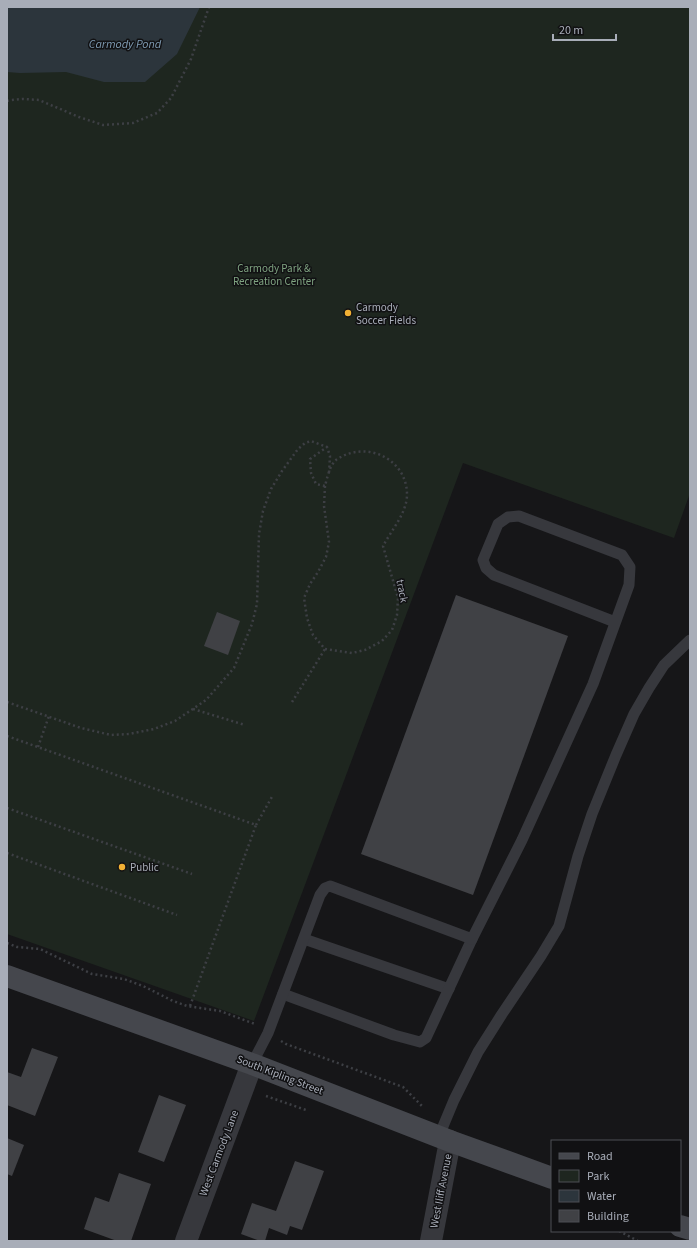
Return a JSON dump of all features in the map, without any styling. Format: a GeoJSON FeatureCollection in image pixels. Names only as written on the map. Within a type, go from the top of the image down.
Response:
{"type":"FeatureCollection","features":[{"type":"Feature","properties":{"kind":"street","name":"South Kipling Street"},"geometry":{"type":"LineString","coordinates":[[7,976],[252,1064],[551,1178]]}},
{"type":"Feature","properties":{"kind":"street","name":"West Carmody Lane"},"geometry":{"type":"LineString","coordinates":[[186,1241],[252,1064]]}},
{"type":"Feature","properties":{"kind":"street","name":"West Iliff Avenue"},"geometry":{"type":"LineString","coordinates":[[432,1241],[445,1138]]}},
{"type":"Feature","properties":{"kind":"lane"},"geometry":{"type":"LineString","coordinates":[[283,994],[394,1035],[420,1042],[426,1038],[472,939],[522,840],[593,684],[629,584],[630,567],[622,555],[519,516],[508,517],[498,524],[483,560],[486,568],[494,576],[615,622]]}},
{"type":"Feature","properties":{"kind":"lane"},"geometry":{"type":"LineString","coordinates":[[445,1138],[454,1100],[478,1052],[559,926],[578,856],[592,814],[634,714],[648,688],[664,665],[690,640]]}},
{"type":"Feature","properties":{"kind":"lane"},"geometry":{"type":"LineString","coordinates":[[252,1064],[268,1033],[320,895],[325,888],[330,886],[472,939]]}},
{"type":"Feature","properties":{"kind":"lane"},"geometry":{"type":"LineString","coordinates":[[304,939],[448,989]]}},
{"type":"Feature","properties":{"kind":"path"},"geometry":{"type":"LineString","coordinates":[[7,101],[23,99],[39,100],[103,125],[134,123],[157,114],[171,98],[191,59],[209,7]]}},
{"type":"Feature","properties":{"kind":"path"},"geometry":{"type":"LineString","coordinates":[[7,702],[81,728],[111,735],[129,734],[154,729],[175,721],[206,700],[234,668],[252,624],[257,604],[259,534],[263,511],[271,489],[282,470],[298,449],[305,443],[311,441],[327,446]]}},
{"type":"Feature","properties":{"kind":"path"},"geometry":{"type":"LineString","coordinates":[[292,702],[325,649],[313,635],[307,618],[304,598],[310,584],[326,557],[329,542],[324,506],[325,486],[335,461],[328,453],[327,446]]}},
{"type":"Feature","properties":{"kind":"path"},"geometry":{"type":"LineString","coordinates":[[325,486],[316,484],[311,473],[310,459],[327,446]]}},
{"type":"Feature","properties":{"kind":"path","name":"track"},"geometry":{"type":"LineString","coordinates":[[325,649],[352,653],[365,650],[382,642],[392,630],[397,615],[398,598],[383,546],[403,510],[407,498],[406,480],[399,468],[381,455],[372,452],[353,453],[335,461]]}},
{"type":"Feature","properties":{"kind":"path"},"geometry":{"type":"LineString","coordinates":[[329,473],[330,456]]}},
{"type":"Feature","properties":{"kind":"path"},"geometry":{"type":"LineString","coordinates":[[192,709],[245,725]]}},
{"type":"Feature","properties":{"kind":"path"},"geometry":{"type":"LineString","coordinates":[[38,747],[49,716]]}},
{"type":"Feature","properties":{"kind":"path"},"geometry":{"type":"LineString","coordinates":[[7,736],[256,825]]}},
{"type":"Feature","properties":{"kind":"path"},"geometry":{"type":"LineString","coordinates":[[190,1006],[256,825],[273,795]]}},
{"type":"Feature","properties":{"kind":"path"},"geometry":{"type":"LineString","coordinates":[[7,808],[192,874]]}},
{"type":"Feature","properties":{"kind":"path"},"geometry":{"type":"LineString","coordinates":[[7,853],[177,915]]}},
{"type":"Feature","properties":{"kind":"path"},"geometry":{"type":"LineString","coordinates":[[7,943],[17,947],[40,949],[92,974],[124,979],[143,986],[173,1001],[190,1006],[220,1011],[255,1024],[286,1044],[403,1087],[423,1107]]}},
{"type":"Feature","properties":{"kind":"path"},"geometry":{"type":"LineString","coordinates":[[621,1232],[638,1241]]}},
{"type":"Feature","properties":{"kind":"green space","name":"Carmody Park & Recreation Center"},"geometry":{"type":"Polygon","coordinates":[[[7,7],[690,7],[690,493],[674,538],[463,463],[254,1021],[7,934],[7,7]]]}},
{"type":"Feature","properties":{"kind":"water","name":"Carmody Pond"},"geometry":{"type":"Polygon","coordinates":[[[7,7],[200,7],[177,54],[145,82],[104,82],[66,72],[7,72],[7,7]]]}},
{"type":"Feature","properties":{"kind":"building"},"geometry":{"type":"Polygon","coordinates":[[[456,595],[568,636],[473,895],[361,854],[456,595]]]}},
{"type":"Feature","properties":{"kind":"building"},"geometry":{"type":"Polygon","coordinates":[[[217,612],[240,621],[228,655],[204,646],[217,612]]]}},
{"type":"Feature","properties":{"kind":"building"},"geometry":{"type":"Polygon","coordinates":[[[32,1048],[58,1057],[35,1116],[7,1105],[7,1072],[21,1077],[32,1048]]]}},
{"type":"Feature","properties":{"kind":"building"},"geometry":{"type":"Polygon","coordinates":[[[159,1095],[186,1105],[164,1162],[138,1152],[159,1095]]]}},
{"type":"Feature","properties":{"kind":"building"},"geometry":{"type":"Polygon","coordinates":[[[7,1138],[24,1145],[12,1176],[7,1174],[7,1138]]]}},
{"type":"Feature","properties":{"kind":"building"},"geometry":{"type":"Polygon","coordinates":[[[295,1161],[324,1171],[302,1230],[290,1226],[287,1235],[269,1228],[265,1241],[260,1241],[241,1234],[252,1203],[276,1211],[295,1161]]]}},
{"type":"Feature","properties":{"kind":"building"},"geometry":{"type":"Polygon","coordinates":[[[119,1173],[151,1184],[131,1241],[117,1241],[84,1229],[95,1197],[109,1202],[119,1173]]]}},
{"type":"Feature","properties":{"kind":"place","name":"Carmody Soccer Fields"},"geometry":{"type":"Point","coordinates":[348,313]}},
{"type":"Feature","properties":{"kind":"place","name":"Public"},"geometry":{"type":"Point","coordinates":[122,867]}}]}
